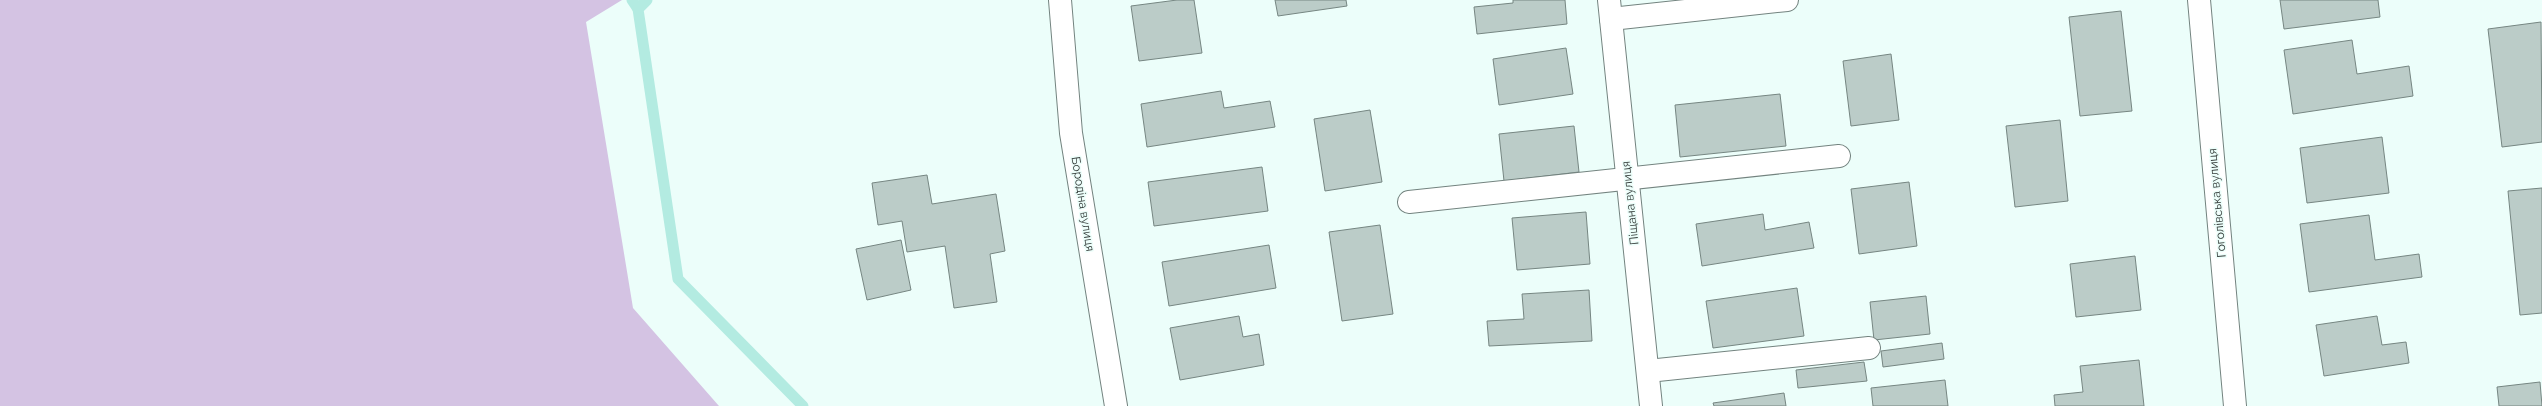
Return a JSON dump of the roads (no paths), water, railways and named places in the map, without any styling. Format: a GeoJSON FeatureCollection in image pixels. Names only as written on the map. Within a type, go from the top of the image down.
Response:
{"type":"FeatureCollection","features":[{"type":"Feature","properties":{"kind":"street","name":"Бородіна вулиця"},"geometry":{"type":"LineString","coordinates":[[1060,0],[1071,133],[1116,406]]}},
{"type":"Feature","properties":{"kind":"street"},"geometry":{"type":"LineString","coordinates":[[1610,9],[1787,0]]}},
{"type":"Feature","properties":{"kind":"street","name":"Гоголівська вулиця"},"geometry":{"type":"LineString","coordinates":[[2199,0],[2235,406]]}},
{"type":"Feature","properties":{"kind":"street","name":"Піщана вулиця"},"geometry":{"type":"LineString","coordinates":[[1610,9],[1651,406]]}},
{"type":"Feature","properties":{"kind":"street"},"geometry":{"type":"LineString","coordinates":[[1409,202],[1628,180],[1838,156]]}},
{"type":"Feature","properties":{"kind":"street"},"geometry":{"type":"LineString","coordinates":[[1648,371],[1869,348]]}},
{"type":"Feature","properties":{"kind":"waterway"},"geometry":{"type":"LineString","coordinates":[[632,0],[638,9]]}},
{"type":"Feature","properties":{"kind":"waterway"},"geometry":{"type":"LineString","coordinates":[[647,0],[638,9],[678,279],[803,406]]}}]}
